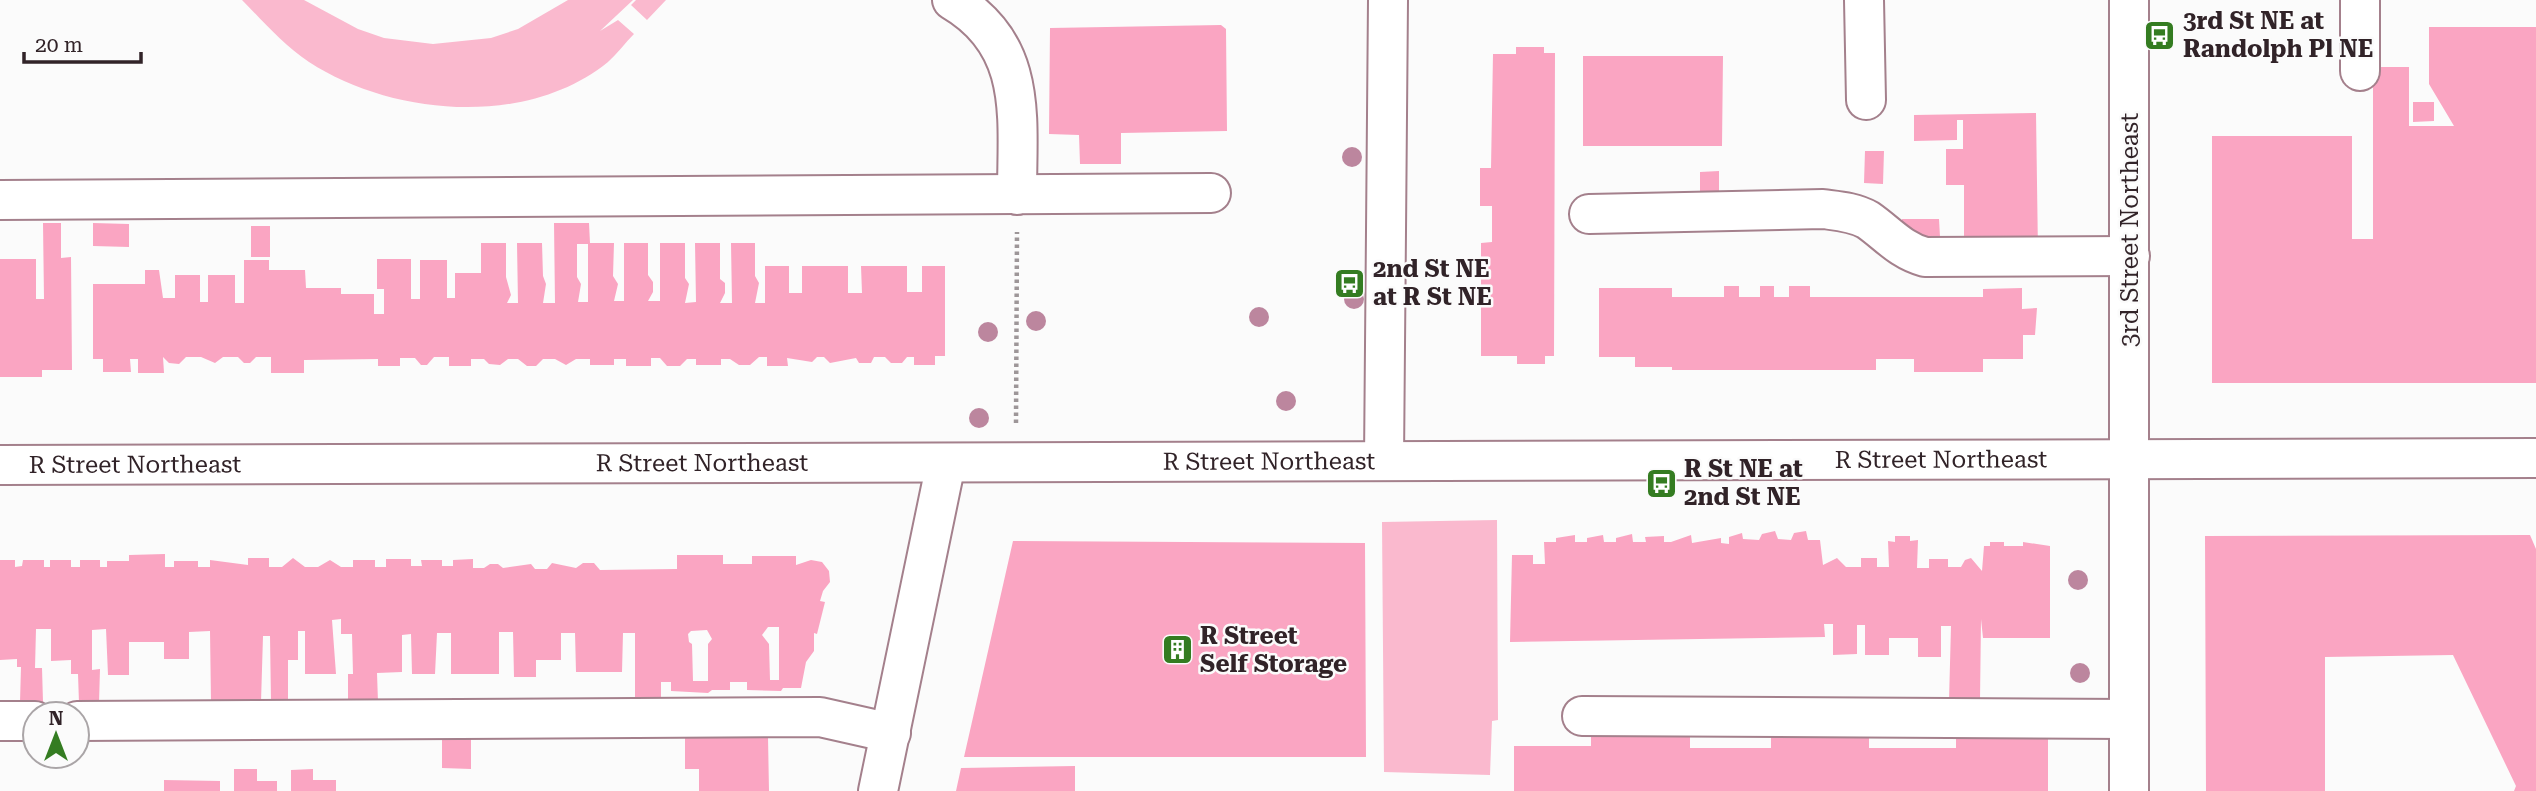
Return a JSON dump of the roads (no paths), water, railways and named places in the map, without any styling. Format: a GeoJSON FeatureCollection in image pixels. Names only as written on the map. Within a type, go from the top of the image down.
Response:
{"type":"FeatureCollection","features":[{"type":"Feature","properties":{"kind":"street"},"geometry":{"type":"LineString","coordinates":[[952,0],[991,32],[1012,69],[1017,115],[1017,195]]}},
{"type":"Feature","properties":{"kind":"street"},"geometry":{"type":"LineString","coordinates":[[1384,461],[1388,0]]}},
{"type":"Feature","properties":{"kind":"street"},"geometry":{"type":"LineString","coordinates":[[1864,0],[1866,100]]}},
{"type":"Feature","properties":{"kind":"street","name":"3rd Street Northeast"},"geometry":{"type":"LineString","coordinates":[[2129,0],[2129,791]]}},
{"type":"Feature","properties":{"kind":"street"},"geometry":{"type":"LineString","coordinates":[[2360,0],[2360,71]]}},
{"type":"Feature","properties":{"kind":"street"},"geometry":{"type":"LineString","coordinates":[[0,201],[1211,193]]}},
{"type":"Feature","properties":{"kind":"street"},"geometry":{"type":"LineString","coordinates":[[1589,214],[1824,209],[1851,213],[1867,220],[1898,246],[1925,257],[2130,256]]}},
{"type":"Feature","properties":{"kind":"street","name":"R Street Northeast"},"geometry":{"type":"LineString","coordinates":[[0,465],[2536,458]]}},
{"type":"Feature","properties":{"kind":"street"},"geometry":{"type":"LineString","coordinates":[[878,791],[946,463]]}},
{"type":"Feature","properties":{"kind":"street"},"geometry":{"type":"LineString","coordinates":[[1582,716],[2129,719]]}},
{"type":"Feature","properties":{"kind":"street"},"geometry":{"type":"LineString","coordinates":[[91,721],[820,717],[891,733]]}},
{"type":"Feature","properties":{"kind":"street"},"geometry":{"type":"LineString","coordinates":[[0,721],[21,721]]}},
{"type":"Feature","properties":{"kind":"place","name":"3rd St NE at Randolph Pl NE"},"geometry":{"type":"Point","coordinates":[2160,35]}},
{"type":"Feature","properties":{"kind":"place","name":"2nd St NE at R St NE"},"geometry":{"type":"Point","coordinates":[1350,283]}},
{"type":"Feature","properties":{"kind":"place","name":"R St NE at 2nd St NE"},"geometry":{"type":"Point","coordinates":[1661,483]}},
{"type":"Feature","properties":{"kind":"place","name":"R Street Self Storage"},"geometry":{"type":"Point","coordinates":[1177,650]}}]}
